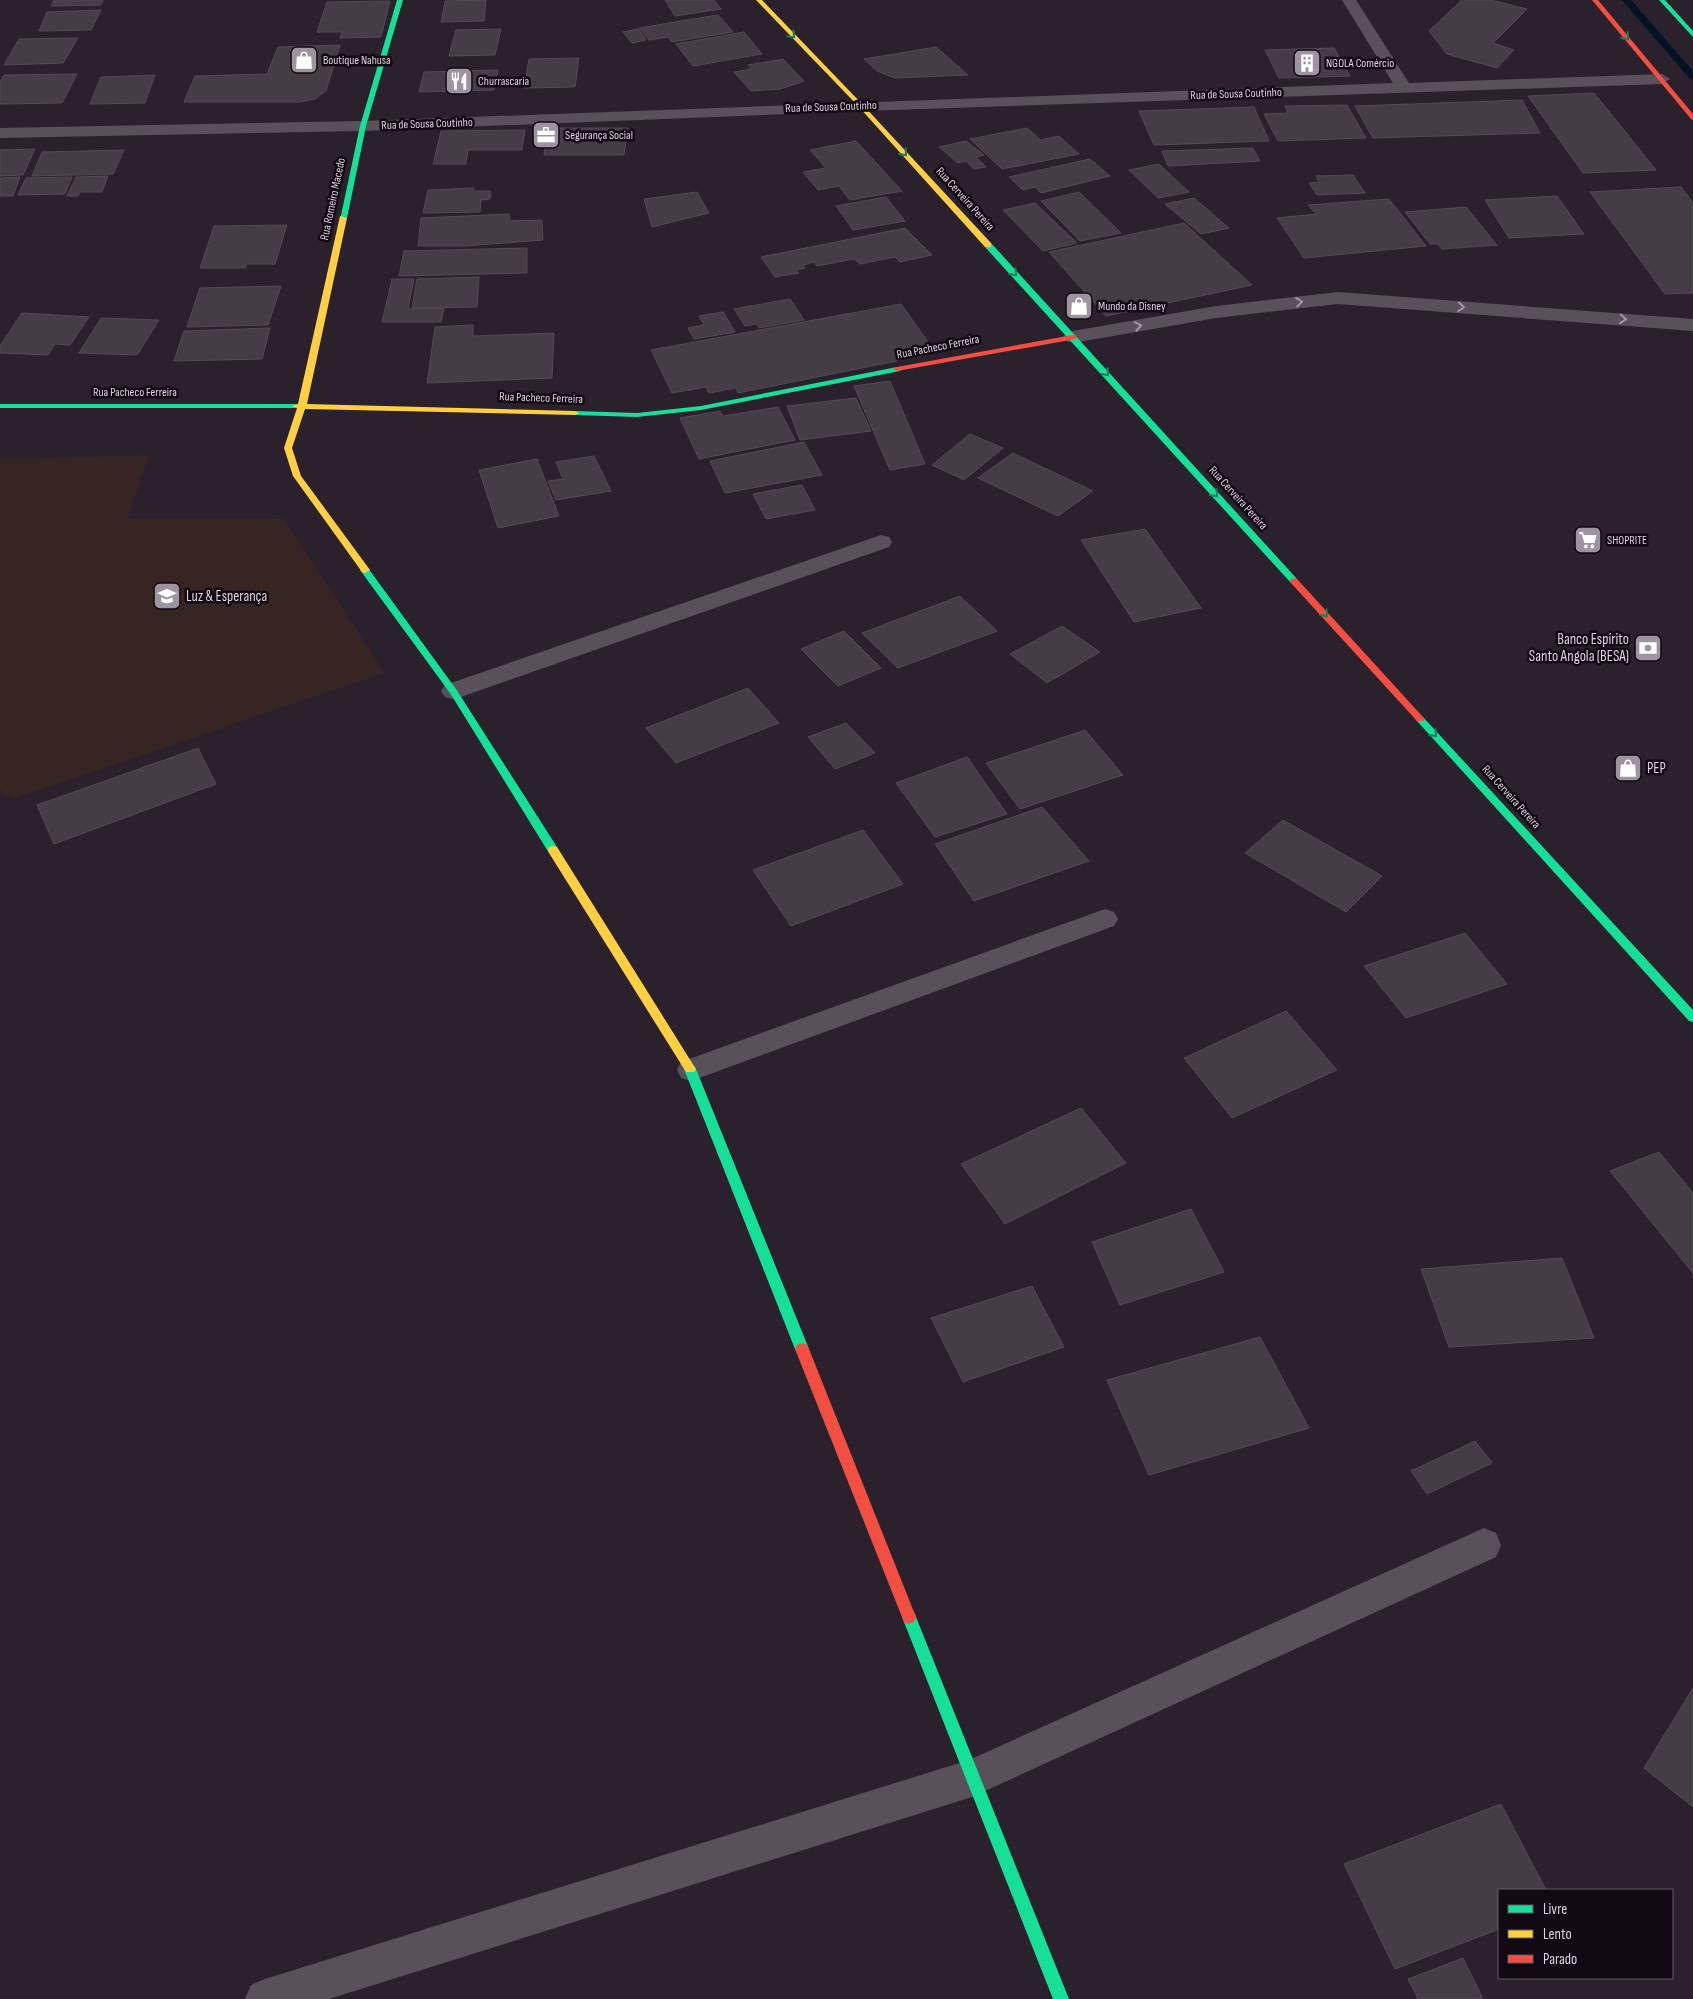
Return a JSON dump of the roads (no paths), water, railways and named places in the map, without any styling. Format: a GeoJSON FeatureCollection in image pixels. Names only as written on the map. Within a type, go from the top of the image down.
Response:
{"type":"FeatureCollection","features":[{"type":"Feature","properties":{"kind":"street","name":"Rua Romeiro Macedo"},"geometry":{"type":"LineString","coordinates":[[400,0],[363,126],[302,406],[288,448],[297,476],[453,691],[692,1070],[1061,1999]]}},
{"type":"Feature","properties":{"kind":"street","name":"Rua Cerveira Pereira"},"geometry":{"type":"LineString","coordinates":[[758,0],[861,106],[1693,1018]]}},
{"type":"Feature","properties":{"kind":"street"},"geometry":{"type":"LineString","coordinates":[[1349,0],[1405,89]]}},
{"type":"Feature","properties":{"kind":"street"},"geometry":{"type":"LineString","coordinates":[[1594,0],[1693,118]]}},
{"type":"Feature","properties":{"kind":"street"},"geometry":{"type":"LineString","coordinates":[[1662,0],[1693,34]]}},
{"type":"Feature","properties":{"kind":"street","name":"Rua de Sousa Coutinho"},"geometry":{"type":"LineString","coordinates":[[0,133],[363,126],[861,106],[1662,79]]}},
{"type":"Feature","properties":{"kind":"street"},"geometry":{"type":"LineString","coordinates":[[1073,337],[1216,312],[1338,298],[1693,324]]}},
{"type":"Feature","properties":{"kind":"street","name":"Rua Pacheco Ferreira"},"geometry":{"type":"LineString","coordinates":[[0,406],[302,406],[637,415],[701,408],[921,364],[1073,337]]}},
{"type":"Feature","properties":{"kind":"street"},"geometry":{"type":"LineString","coordinates":[[453,691],[881,542]]}},
{"type":"Feature","properties":{"kind":"street"},"geometry":{"type":"LineString","coordinates":[[692,1070],[1105,918]]}},
{"type":"Feature","properties":{"kind":"street"},"geometry":{"type":"LineString","coordinates":[[266,1999],[972,1778],[1484,1544]]}},
{"type":"Feature","properties":{"kind":"waterway"},"geometry":{"type":"LineString","coordinates":[[1626,0],[1693,77]]}},
{"type":"Feature","properties":{"kind":"place","name":"Boutique Nahusa"},"geometry":{"type":"Point","coordinates":[304,60]}},
{"type":"Feature","properties":{"kind":"place","name":"NGOLA Comércio"},"geometry":{"type":"Point","coordinates":[1307,63]}},
{"type":"Feature","properties":{"kind":"place","name":"Churrascaria"},"geometry":{"type":"Point","coordinates":[459,81]}},
{"type":"Feature","properties":{"kind":"place","name":"Segurança Social"},"geometry":{"type":"Point","coordinates":[546,135]}},
{"type":"Feature","properties":{"kind":"place","name":"Mundo da Disney"},"geometry":{"type":"Point","coordinates":[1079,306]}},
{"type":"Feature","properties":{"kind":"place","name":"SHOPRITE"},"geometry":{"type":"Point","coordinates":[1588,540]}},
{"type":"Feature","properties":{"kind":"place","name":"Luz & Esperança"},"geometry":{"type":"Point","coordinates":[167,596]}},
{"type":"Feature","properties":{"kind":"place","name":"Banco Espírito Santo Angola (BESA)"},"geometry":{"type":"Point","coordinates":[1648,648]}},
{"type":"Feature","properties":{"kind":"place","name":"PEP"},"geometry":{"type":"Point","coordinates":[1628,768]}}]}
